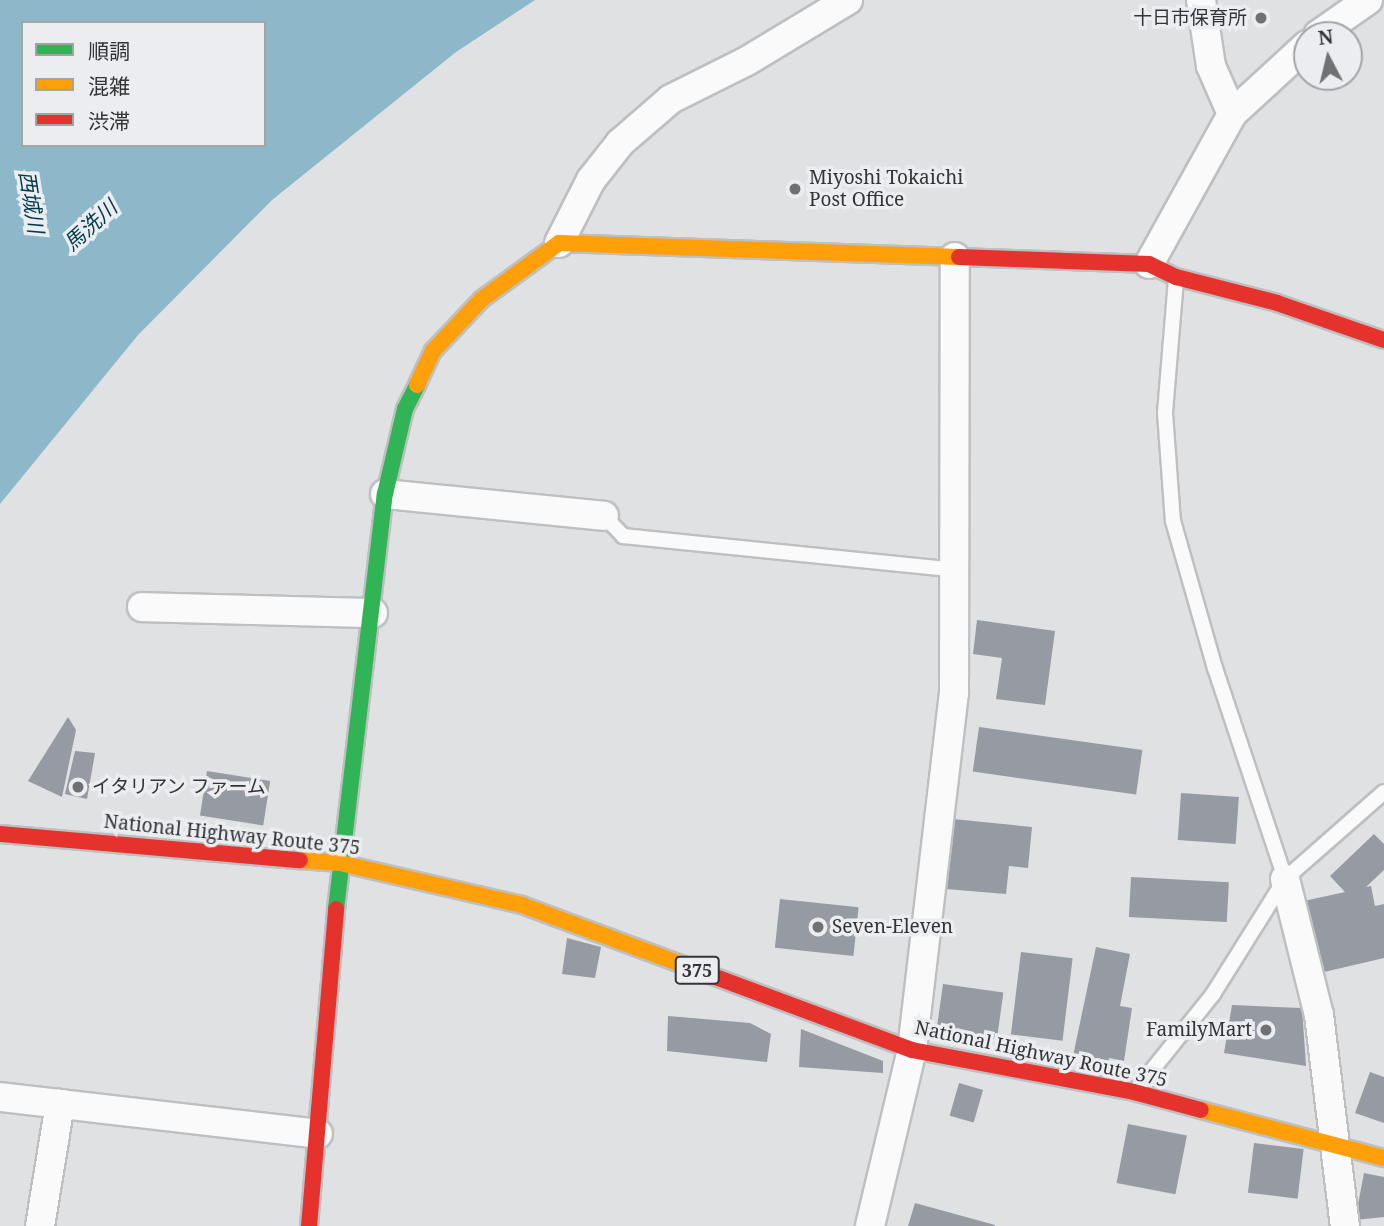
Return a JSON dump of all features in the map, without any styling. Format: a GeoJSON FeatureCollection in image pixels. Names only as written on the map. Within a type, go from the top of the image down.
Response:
{"type":"FeatureCollection","features":[{"type":"Feature","properties":{"kind":"main road"},"geometry":{"type":"LineString","coordinates":[[309,1226],[340,863],[373,613],[376,542],[405,409],[433,351],[482,299],[559,243],[1149,264],[1176,278],[1277,303],[1384,340]]}},
{"type":"Feature","properties":{"kind":"main road","name":"National Highway Route 375"},"geometry":{"type":"LineString","coordinates":[[0,834],[340,863],[522,905],[912,1050],[1134,1092],[1384,1157]]}},
{"type":"Feature","properties":{"kind":"street"},"geometry":{"type":"LineString","coordinates":[[559,243],[591,180],[620,143],[671,99],[747,61],[848,0]]}},
{"type":"Feature","properties":{"kind":"street"},"geometry":{"type":"LineString","coordinates":[[1202,0],[1212,66],[1232,114]]}},
{"type":"Feature","properties":{"kind":"street"},"geometry":{"type":"LineString","coordinates":[[1338,21],[1368,0]]}},
{"type":"Feature","properties":{"kind":"street"},"geometry":{"type":"LineString","coordinates":[[1149,264],[1232,114],[1293,58]]}},
{"type":"Feature","properties":{"kind":"street"},"geometry":{"type":"LineString","coordinates":[[870,1226],[912,1050],[954,693],[955,257]]}},
{"type":"Feature","properties":{"kind":"street"},"geometry":{"type":"LineString","coordinates":[[385,494],[604,516]]}},
{"type":"Feature","properties":{"kind":"street"},"geometry":{"type":"LineString","coordinates":[[142,607],[373,613]]}},
{"type":"Feature","properties":{"kind":"street"},"geometry":{"type":"LineString","coordinates":[[1285,879],[1319,1015],[1345,1226]]}},
{"type":"Feature","properties":{"kind":"street"},"geometry":{"type":"LineString","coordinates":[[0,1097],[318,1134]]}},
{"type":"Feature","properties":{"kind":"street"},"geometry":{"type":"LineString","coordinates":[[40,1226],[60,1104]]}},
{"type":"Feature","properties":{"kind":"lane"},"geometry":{"type":"LineString","coordinates":[[1176,278],[1165,413],[1173,521],[1215,668],[1285,879]]}},
{"type":"Feature","properties":{"kind":"lane"},"geometry":{"type":"LineString","coordinates":[[604,516],[624,536],[956,569]]}},
{"type":"Feature","properties":{"kind":"lane"},"geometry":{"type":"LineString","coordinates":[[1134,1092],[1213,994],[1285,879],[1384,792]]}},
{"type":"Feature","properties":{"kind":"water"},"geometry":{"type":"Polygon","coordinates":[[[0,0],[535,0],[456,52],[272,200],[138,335],[0,504],[0,0]]]}},
{"type":"Feature","properties":{"kind":"building"},"geometry":{"type":"Polygon","coordinates":[[[977,620],[1055,631],[1045,705],[996,699],[1002,658],[973,654],[977,620]]]}},
{"type":"Feature","properties":{"kind":"building"},"geometry":{"type":"Polygon","coordinates":[[[68,717],[76,730],[62,797],[28,781],[68,717]]]}},
{"type":"Feature","properties":{"kind":"building"},"geometry":{"type":"Polygon","coordinates":[[[979,727],[1142,750],[1136,795],[973,772],[979,727]]]}},
{"type":"Feature","properties":{"kind":"building"},"geometry":{"type":"Polygon","coordinates":[[[75,751],[95,753],[87,799],[65,794],[75,751]]]}},
{"type":"Feature","properties":{"kind":"building"},"geometry":{"type":"Polygon","coordinates":[[[207,771],[270,781],[263,825],[200,815],[207,771]]]}},
{"type":"Feature","properties":{"kind":"building"},"geometry":{"type":"Polygon","coordinates":[[[1181,793],[1239,797],[1236,844],[1178,840],[1181,793]]]}},
{"type":"Feature","properties":{"kind":"building"},"geometry":{"type":"Polygon","coordinates":[[[953,819],[1032,827],[1028,868],[1009,866],[1006,894],[946,889],[953,819]]]}},
{"type":"Feature","properties":{"kind":"building"},"geometry":{"type":"Polygon","coordinates":[[[1374,834],[1384,844],[1384,870],[1366,887],[1371,886],[1375,906],[1384,904],[1384,958],[1307,976],[1290,904],[1345,892],[1330,876],[1374,834]]]}},
{"type":"Feature","properties":{"kind":"building"},"geometry":{"type":"Polygon","coordinates":[[[1131,877],[1229,882],[1227,922],[1129,917],[1131,877]]]}},
{"type":"Feature","properties":{"kind":"building"},"geometry":{"type":"Polygon","coordinates":[[[780,899],[859,907],[853,956],[775,948],[780,899]]]}},
{"type":"Feature","properties":{"kind":"building"},"geometry":{"type":"Polygon","coordinates":[[[567,938],[601,947],[595,978],[562,974],[567,938]]]}},
{"type":"Feature","properties":{"kind":"building"},"geometry":{"type":"Polygon","coordinates":[[[1096,947],[1130,954],[1120,1006],[1132,1008],[1124,1061],[1109,1058],[1108,1063],[1073,1056],[1096,947]]]}},
{"type":"Feature","properties":{"kind":"building"},"geometry":{"type":"Polygon","coordinates":[[[1021,952],[1073,958],[1062,1041],[1011,1034],[1021,952]]]}},
{"type":"Feature","properties":{"kind":"building"},"geometry":{"type":"Polygon","coordinates":[[[943,984],[1003,992],[997,1040],[936,1032],[943,984]]]}},
{"type":"Feature","properties":{"kind":"building","name":"FamilyMart"},"geometry":{"type":"Polygon","coordinates":[[[1232,1005],[1302,1008],[1306,1066],[1224,1053],[1232,1005]]]}},
{"type":"Feature","properties":{"kind":"building"},"geometry":{"type":"Polygon","coordinates":[[[668,1016],[750,1023],[771,1034],[767,1062],[667,1051],[668,1016]]]}},
{"type":"Feature","properties":{"kind":"building"},"geometry":{"type":"Polygon","coordinates":[[[801,1029],[883,1061],[883,1073],[799,1067],[801,1029]]]}},
{"type":"Feature","properties":{"kind":"building"},"geometry":{"type":"Polygon","coordinates":[[[1370,1072],[1384,1077],[1384,1123],[1355,1113],[1370,1072]]]}},
{"type":"Feature","properties":{"kind":"building"},"geometry":{"type":"Polygon","coordinates":[[[959,1083],[983,1090],[974,1123],[950,1116],[959,1083]]]}},
{"type":"Feature","properties":{"kind":"building"},"geometry":{"type":"Polygon","coordinates":[[[1128,1124],[1187,1135],[1175,1194],[1117,1183],[1128,1124]]]}},
{"type":"Feature","properties":{"kind":"building"},"geometry":{"type":"Polygon","coordinates":[[[1254,1143],[1304,1149],[1298,1199],[1248,1193],[1254,1143]]]}},
{"type":"Feature","properties":{"kind":"building"},"geometry":{"type":"Polygon","coordinates":[[[1364,1173],[1384,1177],[1384,1217],[1355,1220],[1364,1173]]]}},
{"type":"Feature","properties":{"kind":"building"},"geometry":{"type":"Polygon","coordinates":[[[915,1203],[995,1225],[995,1226],[908,1226],[915,1203]]]}},
{"type":"Feature","properties":{"kind":"traffic: fast"},"geometry":{"type":"LineString","coordinates":[[336,909],[385,494],[405,409],[417,385]]}},
{"type":"Feature","properties":{"kind":"traffic: slow"},"geometry":{"type":"LineString","coordinates":[[417,385],[433,351],[482,299],[559,243],[959,257]]}},
{"type":"Feature","properties":{"kind":"traffic: slow"},"geometry":{"type":"LineString","coordinates":[[300,860],[340,863],[522,905],[686,966]]}},
{"type":"Feature","properties":{"kind":"traffic: slow"},"geometry":{"type":"LineString","coordinates":[[1201,1110],[1384,1158]]}},
{"type":"Feature","properties":{"kind":"traffic: jam"},"geometry":{"type":"LineString","coordinates":[[959,257],[1149,264],[1176,277],[1277,303],[1384,340]]}},
{"type":"Feature","properties":{"kind":"traffic: jam"},"geometry":{"type":"LineString","coordinates":[[0,834],[300,860]]}},
{"type":"Feature","properties":{"kind":"traffic: jam"},"geometry":{"type":"LineString","coordinates":[[309,1226],[336,909]]}},
{"type":"Feature","properties":{"kind":"traffic: jam"},"geometry":{"type":"LineString","coordinates":[[686,966],[912,1050],[1134,1092],[1201,1110]]}},
{"type":"Feature","properties":{"kind":"place","name":"十日市保育所"},"geometry":{"type":"Point","coordinates":[1261,18]}},
{"type":"Feature","properties":{"kind":"place","name":"Miyoshi Tokaichi Post Office"},"geometry":{"type":"Point","coordinates":[795,189]}},
{"type":"Feature","properties":{"kind":"place","name":"イタリアン ファーム"},"geometry":{"type":"Point","coordinates":[78,787]}},
{"type":"Feature","properties":{"kind":"place","name":"Seven-Eleven"},"geometry":{"type":"Point","coordinates":[818,927]}},
{"type":"Feature","properties":{"kind":"place","name":"FamilyMart"},"geometry":{"type":"Point","coordinates":[1266,1030]}},
{"type":"Feature","properties":{"kind":"water label","name":"西城川"},"geometry":{"type":"Point","coordinates":[32,202]}},
{"type":"Feature","properties":{"kind":"water label","name":"馬洗川"},"geometry":{"type":"Point","coordinates":[90,225]}}]}
